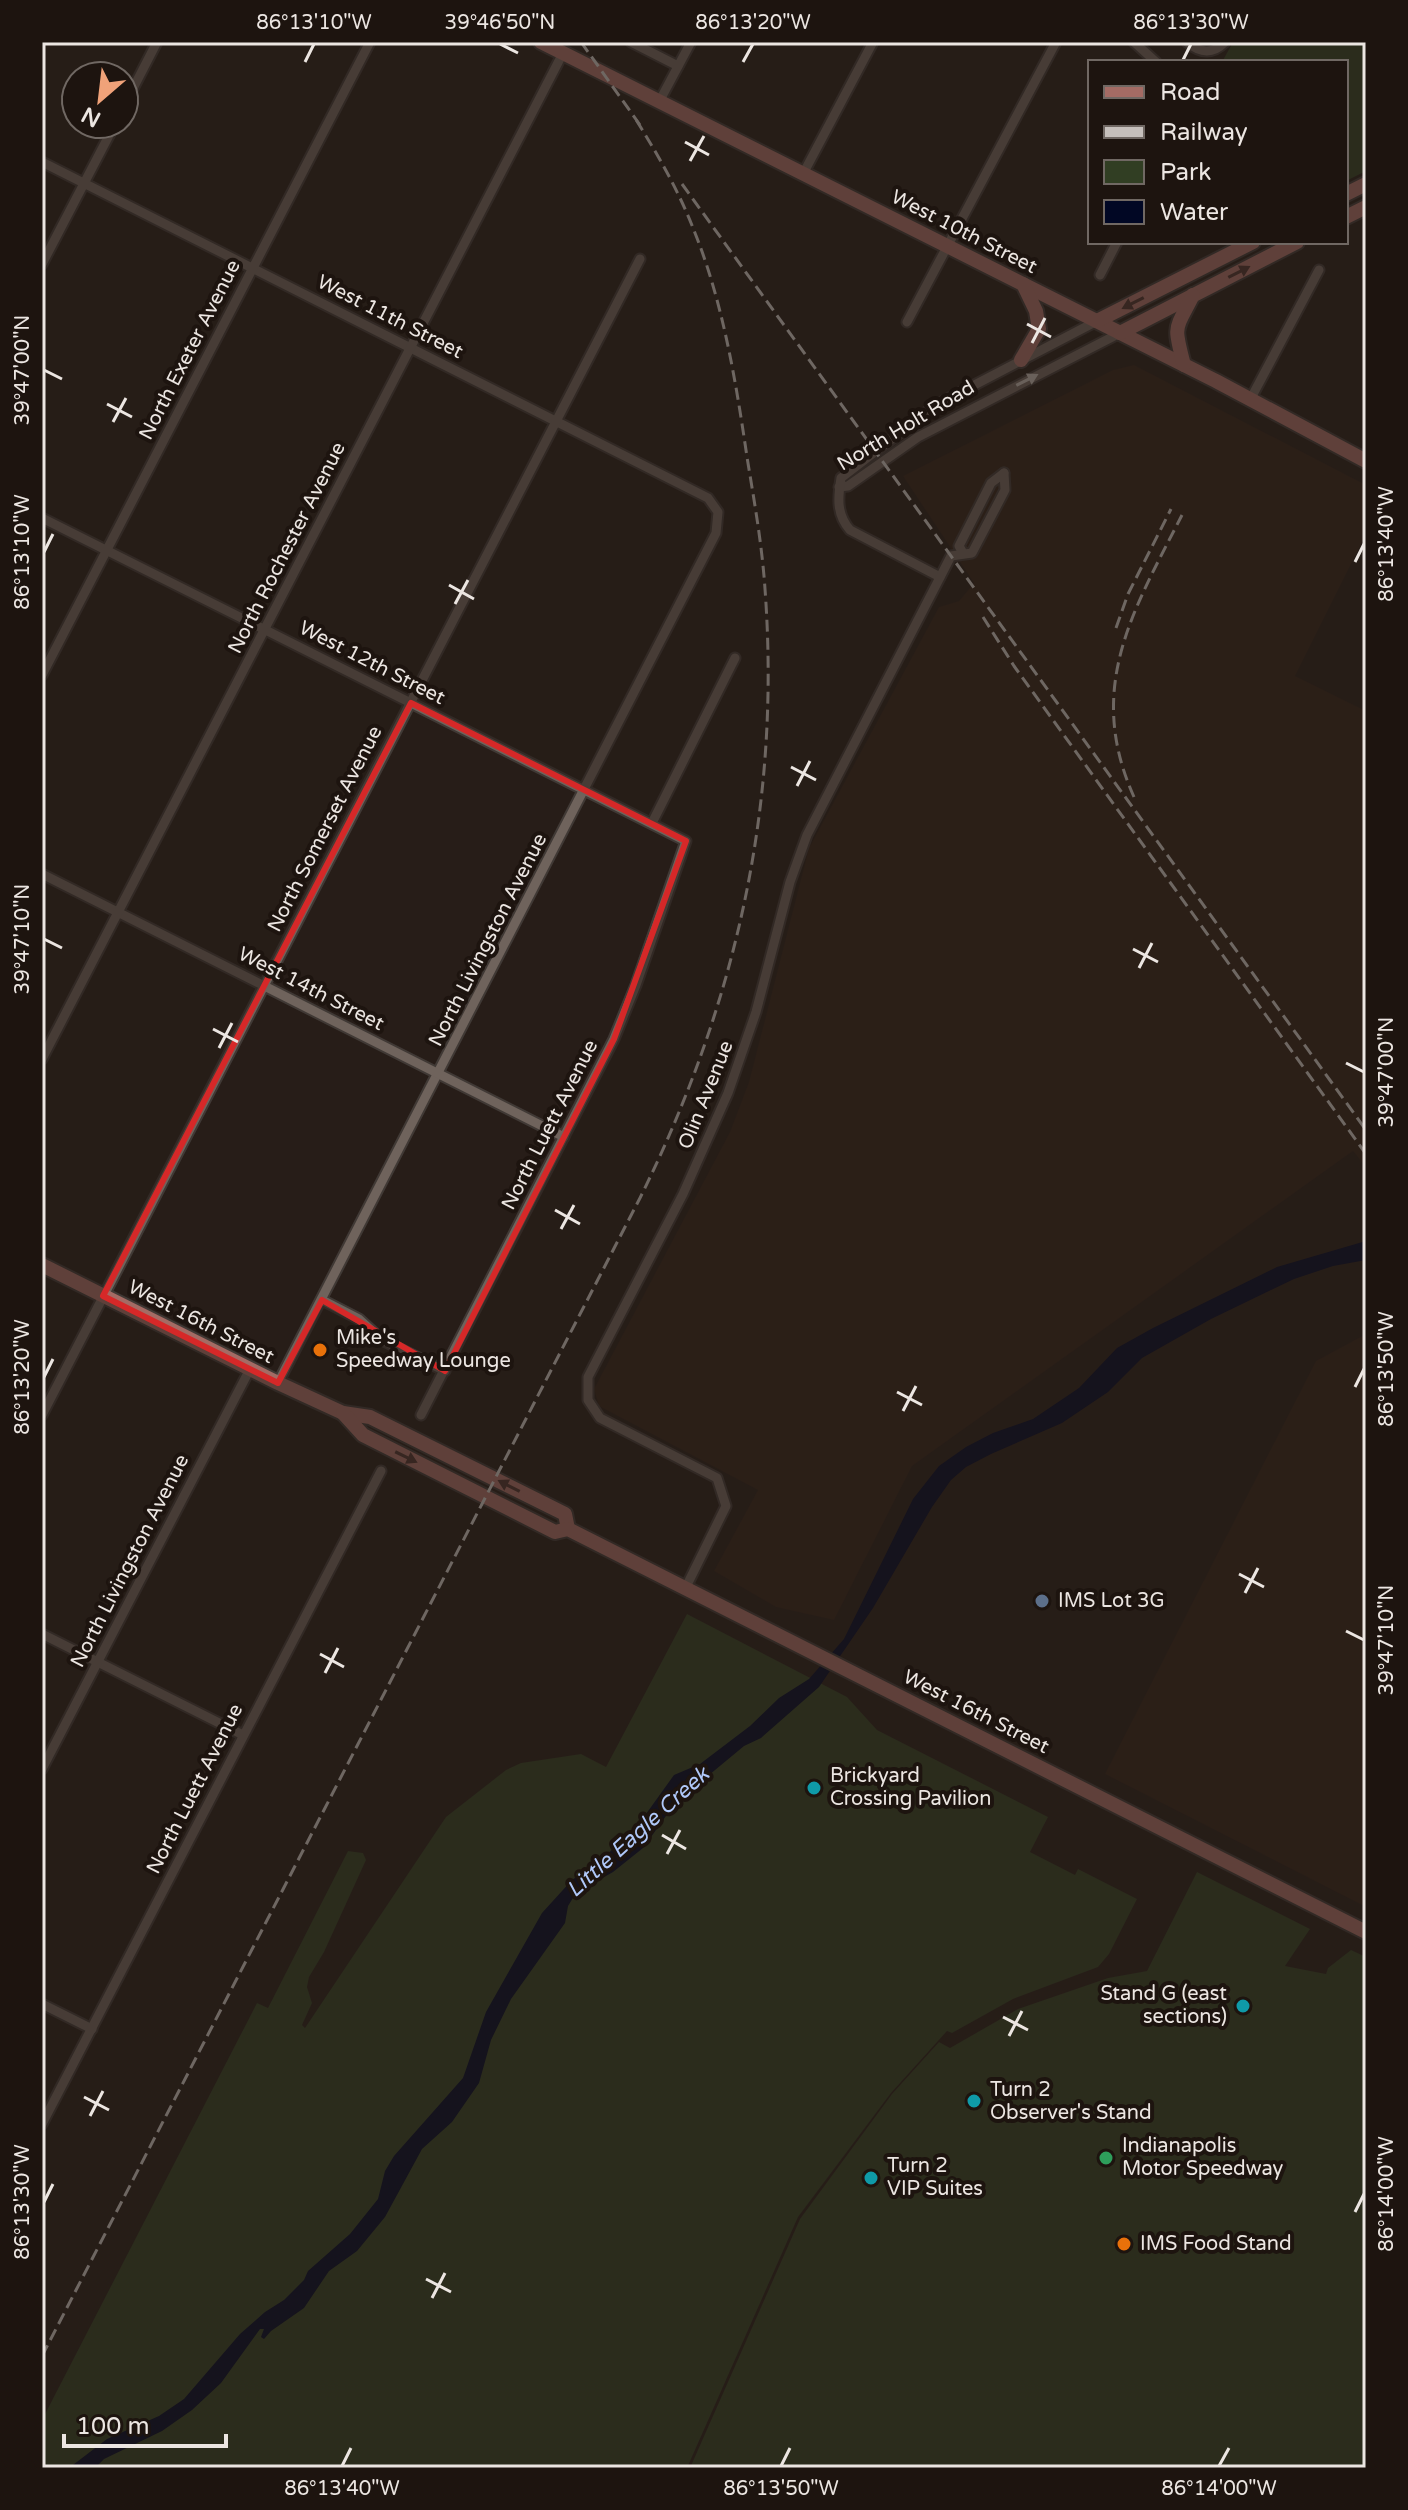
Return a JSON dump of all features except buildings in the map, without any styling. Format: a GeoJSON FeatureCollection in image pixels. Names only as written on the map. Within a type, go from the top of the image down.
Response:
{"type":"FeatureCollection","features":[{"type":"Feature","properties":{"kind":"main road","name":"West 10th Street"},"geometry":{"type":"LineString","coordinates":[[541,42],[1184,365],[1366,461]]}},
{"type":"Feature","properties":{"kind":"main road"},"geometry":{"type":"LineString","coordinates":[[1348,193],[1366,184]]}},
{"type":"Feature","properties":{"kind":"main road"},"geometry":{"type":"LineString","coordinates":[[1348,216],[1366,207]]}},
{"type":"Feature","properties":{"kind":"main road","name":"North Holt Road"},"geometry":{"type":"LineString","coordinates":[[1097,321],[1249,244]]}},
{"type":"Feature","properties":{"kind":"main road","name":"North Holt Road"},"geometry":{"type":"LineString","coordinates":[[1120,333],[1293,244]]}},
{"type":"Feature","properties":{"kind":"main road"},"geometry":{"type":"LineString","coordinates":[[1021,360],[1039,329],[1036,311],[1023,284]]}},
{"type":"Feature","properties":{"kind":"main road"},"geometry":{"type":"LineString","coordinates":[[1184,365],[1176,330],[1193,295]]}},
{"type":"Feature","properties":{"kind":"main road","name":"West 16th Street"},"geometry":{"type":"LineString","coordinates":[[42,1265],[278,1383],[343,1413],[370,1417],[565,1514],[568,1529]]}},
{"type":"Feature","properties":{"kind":"main road","name":"West 16th Street"},"geometry":{"type":"LineString","coordinates":[[343,1413],[358,1431],[372,1440],[555,1532],[568,1529],[1366,1932]]}},
{"type":"Feature","properties":{"kind":"street"},"geometry":{"type":"LineString","coordinates":[[140,75],[157,42]]}},
{"type":"Feature","properties":{"kind":"street","name":"North Exeter Avenue"},"geometry":{"type":"LineString","coordinates":[[42,675],[370,42]]}},
{"type":"Feature","properties":{"kind":"street"},"geometry":{"type":"LineString","coordinates":[[631,42],[678,66]]}},
{"type":"Feature","properties":{"kind":"street"},"geometry":{"type":"LineString","coordinates":[[659,102],[691,42]]}},
{"type":"Feature","properties":{"kind":"street"},"geometry":{"type":"LineString","coordinates":[[803,174],[873,42]]}},
{"type":"Feature","properties":{"kind":"street"},"geometry":{"type":"LineString","coordinates":[[907,322],[1056,42]]}},
{"type":"Feature","properties":{"kind":"street"},"geometry":{"type":"LineString","coordinates":[[1134,42],[1154,60]]}},
{"type":"Feature","properties":{"kind":"street"},"geometry":{"type":"LineString","coordinates":[[1187,42],[1206,52],[1224,43]]}},
{"type":"Feature","properties":{"kind":"street","name":"North Rochester Avenue"},"geometry":{"type":"LineString","coordinates":[[42,1059],[563,53]]}},
{"type":"Feature","properties":{"kind":"street"},"geometry":{"type":"LineString","coordinates":[[42,264],[107,140]]}},
{"type":"Feature","properties":{"kind":"street","name":"West 11th Street"},"geometry":{"type":"LineString","coordinates":[[42,162],[708,498],[717,510]]}},
{"type":"Feature","properties":{"kind":"street"},"geometry":{"type":"LineString","coordinates":[[1100,275],[1116,244]]}},
{"type":"Feature","properties":{"kind":"street","name":"North Somerset Avenue"},"geometry":{"type":"LineString","coordinates":[[42,1415],[640,259]]}},
{"type":"Feature","properties":{"kind":"street"},"geometry":{"type":"LineString","coordinates":[[1250,400],[1319,270]]}},
{"type":"Feature","properties":{"kind":"street","name":"North Holt Road"},"geometry":{"type":"LineString","coordinates":[[1097,321],[936,405],[841,478],[839,487],[848,486],[893,452],[937,426],[1120,333]]}},
{"type":"Feature","properties":{"kind":"street","name":"Olin Avenue"},"geometry":{"type":"LineString","coordinates":[[685,1589],[726,1506],[717,1478],[600,1418],[589,1404],[586,1384],[694,1171],[728,1093],[756,1012],[801,849],[951,556],[972,553],[1005,490],[1004,473],[991,483],[959,546],[963,553]]}},
{"type":"Feature","properties":{"kind":"street"},"geometry":{"type":"LineString","coordinates":[[839,487],[840,513],[850,530],[940,577]]}},
{"type":"Feature","properties":{"kind":"street","name":"North Livingston Avenue"},"geometry":{"type":"LineString","coordinates":[[278,1383],[716,533],[719,521],[717,510]]}},
{"type":"Feature","properties":{"kind":"street","name":"West 12th Street"},"geometry":{"type":"LineString","coordinates":[[42,518],[686,841]]}},
{"type":"Feature","properties":{"kind":"street"},"geometry":{"type":"LineString","coordinates":[[652,823],[735,658]]}},
{"type":"Feature","properties":{"kind":"street","name":"North Luett Avenue"},"geometry":{"type":"LineString","coordinates":[[421,1415],[629,1005],[686,841]]}},
{"type":"Feature","properties":{"kind":"street","name":"West 14th Street"},"geometry":{"type":"LineString","coordinates":[[42,874],[564,1137]]}},
{"type":"Feature","properties":{"kind":"street"},"geometry":{"type":"LineString","coordinates":[[322,1300],[359,1319],[382,1340],[445,1371]]}},
{"type":"Feature","properties":{"kind":"street","name":"North Livingston Avenue"},"geometry":{"type":"LineString","coordinates":[[42,1769],[250,1369]]}},
{"type":"Feature","properties":{"kind":"street","name":"North Luett Avenue"},"geometry":{"type":"LineString","coordinates":[[42,2124],[381,1471]]}},
{"type":"Feature","properties":{"kind":"street"},"geometry":{"type":"LineString","coordinates":[[42,1634],[243,1735]]}},
{"type":"Feature","properties":{"kind":"street"},"geometry":{"type":"LineString","coordinates":[[42,2004],[92,2029]]}},
{"type":"Feature","properties":{"kind":"highlighted area"},"geometry":{"type":"Polygon","coordinates":[[[411,703],[686,841],[614,1039],[445,1371],[322,1300],[278,1383],[103,1296],[411,703]]]}},
{"type":"Feature","properties":{"kind":"shaded area"},"geometry":{"type":"Polygon","coordinates":[[[1134,365],[1366,485],[1366,534],[1295,676],[1366,711],[1366,1167],[1353,1151],[912,1466],[834,1620],[776,1607],[714,1571],[758,1490],[599,1406],[594,1389],[730,1132],[749,1082],[809,848],[939,607],[959,601],[974,583],[903,476],[1113,370],[1134,365]]]}},
{"type":"Feature","properties":{"kind":"shaded area"},"geometry":{"type":"Polygon","coordinates":[[[1366,1334],[1366,1907],[1105,1774],[1316,1361],[1366,1334]]]}},
{"type":"Feature","properties":{"kind":"green space"},"geometry":{"type":"Polygon","coordinates":[[[1233,42],[1366,42],[1366,171],[1348,180],[1348,60],[1223,60],[1233,42]]]}},
{"type":"Feature","properties":{"kind":"green space"},"geometry":{"type":"Polygon","coordinates":[[[687,1614],[847,1697],[877,1730],[1048,1817],[1030,1852],[1075,1875],[1078,1869],[1137,1899],[1109,1954],[1098,1967],[1013,1999],[952,2033],[947,2031],[891,2093],[798,2217],[687,2468],[42,2468],[42,2420],[257,2003],[268,2008],[348,1851],[363,1853],[366,1860],[324,1952],[309,1977],[307,1987],[312,2003],[302,2025],[305,2028],[446,1817],[506,1770],[521,1763],[581,1754],[606,1767],[687,1614]]]}},
{"type":"Feature","properties":{"kind":"green space","name":"Indianapolis Motor Speedway"},"geometry":{"type":"Polygon","coordinates":[[[1197,1872],[1310,1929],[1285,1966],[1326,1974],[1328,1968],[1351,1950],[1366,1957],[1366,2468],[690,2468],[800,2219],[892,2094],[939,2042],[950,2048],[1018,2009],[1108,1978],[1147,1971],[1197,1872]]]}},
{"type":"Feature","properties":{"kind":"water","name":"Little Eagle Creek"},"geometry":{"type":"Polygon","coordinates":[[[1366,1241],[1366,1260],[1333,1266],[1294,1279],[1211,1319],[1142,1358],[1108,1392],[1062,1423],[991,1454],[966,1467],[951,1480],[873,1608],[819,1687],[761,1738],[744,1746],[699,1780],[689,1794],[676,1802],[643,1848],[613,1872],[576,1893],[568,1906],[565,1923],[511,1999],[491,2040],[479,2083],[452,2122],[422,2149],[385,2217],[357,2251],[329,2271],[304,2308],[264,2339],[261,2337],[264,2329],[260,2329],[221,2383],[192,2410],[162,2431],[104,2459],[95,2468],[69,2468],[107,2439],[159,2416],[184,2399],[240,2334],[284,2300],[304,2280],[308,2271],[350,2234],[378,2199],[385,2171],[394,2156],[463,2078],[486,2012],[542,1913],[572,1880],[602,1859],[636,1828],[674,1775],[700,1764],[750,1726],[779,1698],[809,1679],[844,1639],[913,1499],[939,1466],[993,1433],[1033,1419],[1079,1388],[1117,1348],[1153,1328],[1277,1267],[1366,1241]]]}},
{"type":"Feature","properties":{"kind":"railway"},"geometry":{"type":"LineString","coordinates":[[581,42],[640,125]]}},
{"type":"Feature","properties":{"kind":"railway"},"geometry":{"type":"LineString","coordinates":[[42,2356],[640,1198],[674,1125],[726,977],[758,825],[766,748],[768,669],[762,555],[733,372],[713,287],[682,202],[633,115]]}},
{"type":"Feature","properties":{"kind":"railway"},"geometry":{"type":"LineString","coordinates":[[682,184],[1366,1130]]}},
{"type":"Feature","properties":{"kind":"railway"},"geometry":{"type":"LineString","coordinates":[[1116,628],[1128,594],[1171,509]]}},
{"type":"Feature","properties":{"kind":"railway"},"geometry":{"type":"LineString","coordinates":[[1134,797],[1120,758],[1114,720],[1115,685],[1121,651],[1132,618],[1182,515]]}},
{"type":"Feature","properties":{"kind":"railway"},"geometry":{"type":"LineString","coordinates":[[983,617],[1014,666],[1366,1154]]}},
{"type":"Feature","properties":{"kind":"place","name":"Mike's Speedway Lounge"},"geometry":{"type":"Point","coordinates":[320,1350]}},
{"type":"Feature","properties":{"kind":"place","name":"IMS Lot 3G"},"geometry":{"type":"Point","coordinates":[1042,1601]}},
{"type":"Feature","properties":{"kind":"place","name":"Brickyard Crossing Pavilion"},"geometry":{"type":"Point","coordinates":[814,1788]}},
{"type":"Feature","properties":{"kind":"place","name":"Stand G (east sections)"},"geometry":{"type":"Point","coordinates":[1243,2006]}},
{"type":"Feature","properties":{"kind":"place","name":"Turn 2 Observer's Stand"},"geometry":{"type":"Point","coordinates":[974,2101]}},
{"type":"Feature","properties":{"kind":"place","name":"Indianapolis Motor Speedway"},"geometry":{"type":"Point","coordinates":[1106,2158]}},
{"type":"Feature","properties":{"kind":"place","name":"Turn 2 VIP Suites"},"geometry":{"type":"Point","coordinates":[871,2178]}},
{"type":"Feature","properties":{"kind":"place","name":"IMS Food Stand"},"geometry":{"type":"Point","coordinates":[1124,2244]}}]}
